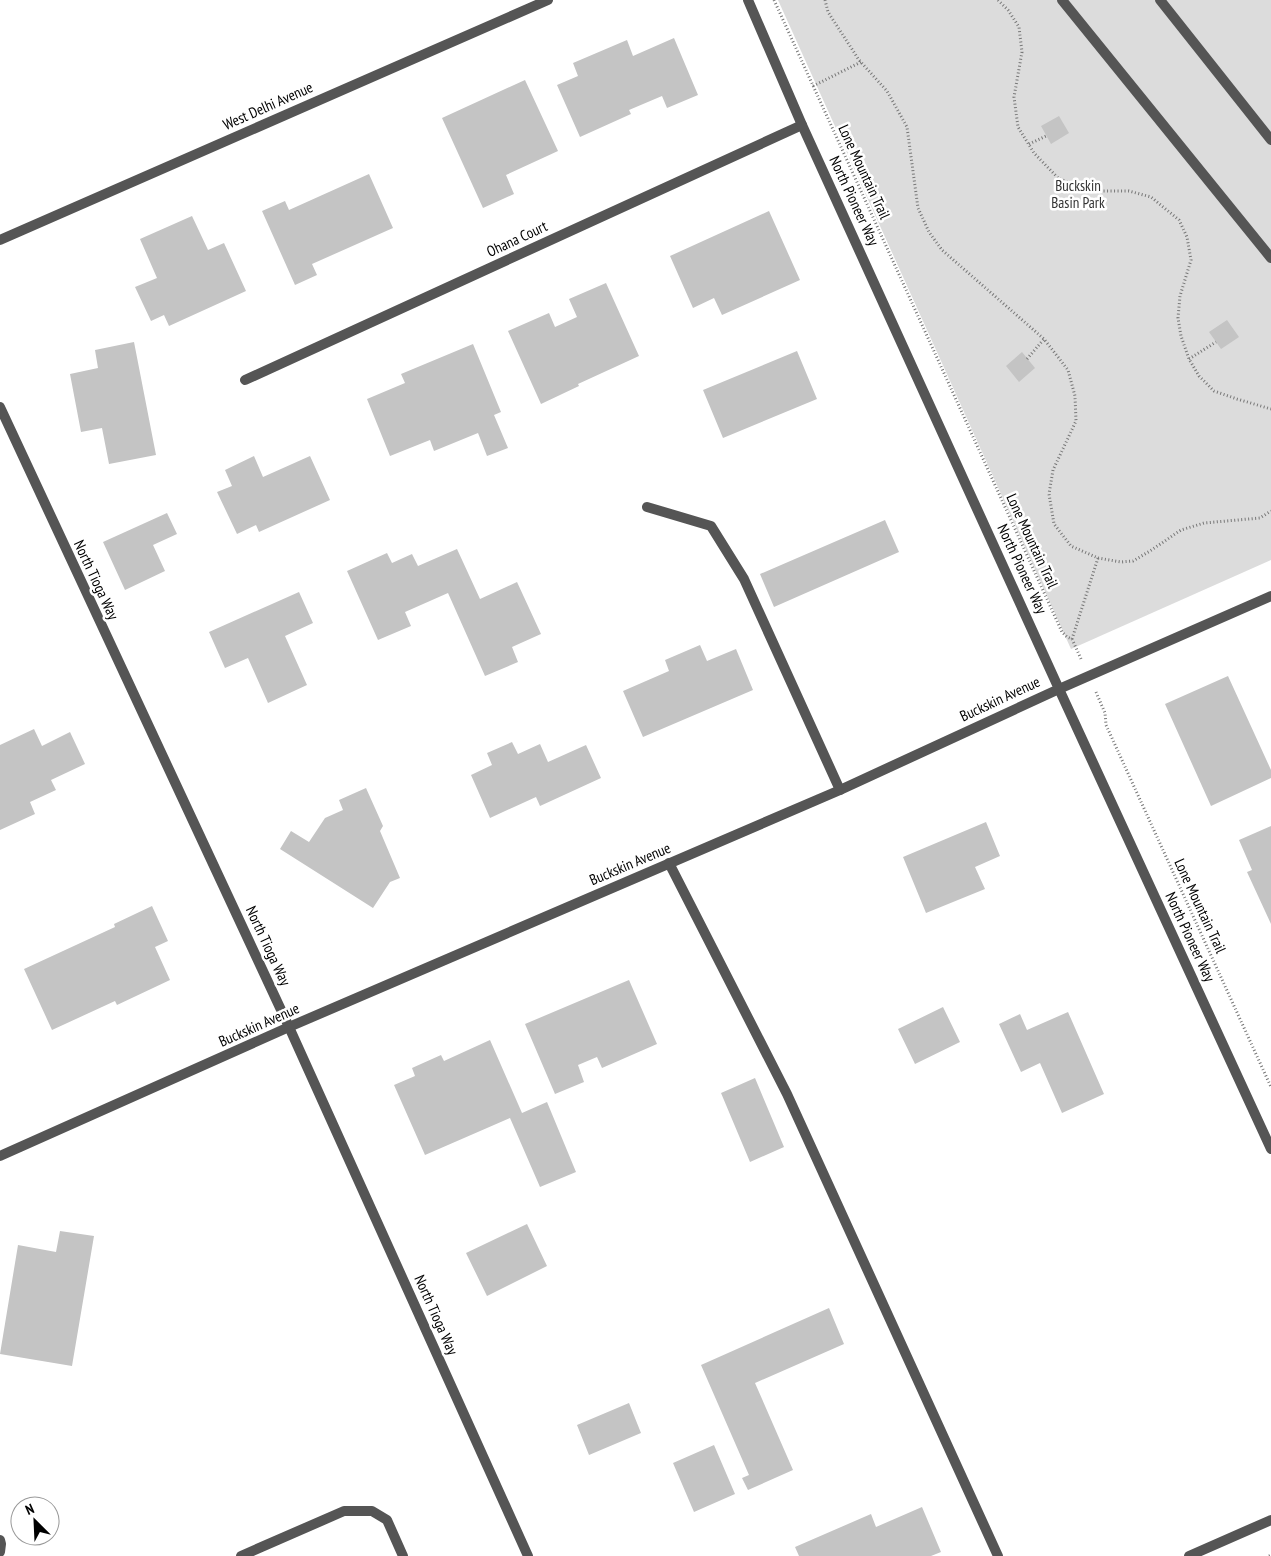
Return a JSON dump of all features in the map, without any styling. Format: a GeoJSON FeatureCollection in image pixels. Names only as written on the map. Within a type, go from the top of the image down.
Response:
{"type":"FeatureCollection","features":[{"type":"Feature","properties":{"kind":"street","name":"West Delhi Avenue"},"geometry":{"type":"LineString","coordinates":[[0,240],[548,0]]}},
{"type":"Feature","properties":{"kind":"street","name":"North Pioneer Way"},"geometry":{"type":"LineString","coordinates":[[748,0],[802,125],[1271,1150]]}},
{"type":"Feature","properties":{"kind":"street"},"geometry":{"type":"LineString","coordinates":[[1062,0],[1271,258]]}},
{"type":"Feature","properties":{"kind":"street"},"geometry":{"type":"LineString","coordinates":[[1160,0],[1271,140]]}},
{"type":"Feature","properties":{"kind":"street","name":"Ohana Court"},"geometry":{"type":"LineString","coordinates":[[245,380],[802,125]]}},
{"type":"Feature","properties":{"kind":"street","name":"North Tioga Way"},"geometry":{"type":"LineString","coordinates":[[0,407],[290,1027],[528,1556]]}},
{"type":"Feature","properties":{"kind":"street"},"geometry":{"type":"LineString","coordinates":[[647,507],[711,526],[744,579],[840,790]]}},
{"type":"Feature","properties":{"kind":"street","name":"Buckskin Avenue"},"geometry":{"type":"LineString","coordinates":[[0,1156],[290,1027],[840,790],[1060,688],[1271,596]]}},
{"type":"Feature","properties":{"kind":"street"},"geometry":{"type":"LineString","coordinates":[[669,864],[787,1094],[998,1556]]}},
{"type":"Feature","properties":{"kind":"street"},"geometry":{"type":"LineString","coordinates":[[241,1556],[344,1511],[372,1511],[387,1520],[403,1556]]}},
{"type":"Feature","properties":{"kind":"street"},"geometry":{"type":"LineString","coordinates":[[1189,1556],[1271,1520]]}},
{"type":"Feature","properties":{"kind":"street"},"geometry":{"type":"LineString","coordinates":[[0,1540],[0,1552]]}},
{"type":"Feature","properties":{"kind":"path","name":"Lone Mountain Trail"},"geometry":{"type":"LineString","coordinates":[[774,0],[1062,632],[1072,639],[1089,676],[1105,713],[1106,725],[1271,1087]]}},
{"type":"Feature","properties":{"kind":"path"},"geometry":{"type":"LineString","coordinates":[[824,0],[828,12],[861,62],[887,91],[907,127],[918,208],[929,232],[942,250],[1044,339],[1068,370],[1075,396],[1076,421],[1053,470],[1049,494],[1054,524],[1071,546],[1098,558],[1121,562],[1133,561],[1181,530],[1204,523],[1260,518],[1271,511]]}},
{"type":"Feature","properties":{"kind":"path"},"geometry":{"type":"LineString","coordinates":[[998,0],[1008,10],[1019,27],[1022,52],[1014,97],[1018,127],[1034,153],[1059,179],[1098,191],[1128,191],[1151,197],[1179,220],[1187,237],[1191,260],[1180,296],[1178,318],[1181,336],[1189,359],[1199,376],[1214,391],[1237,400],[1271,409]]}},
{"type":"Feature","properties":{"kind":"path"},"geometry":{"type":"LineString","coordinates":[[812,86],[861,62]]}},
{"type":"Feature","properties":{"kind":"path"},"geometry":{"type":"LineString","coordinates":[[1029,144],[1046,136]]}},
{"type":"Feature","properties":{"kind":"path"},"geometry":{"type":"LineString","coordinates":[[1027,359],[1044,339]]}},
{"type":"Feature","properties":{"kind":"path"},"geometry":{"type":"LineString","coordinates":[[1189,359],[1216,342]]}},
{"type":"Feature","properties":{"kind":"path"},"geometry":{"type":"LineString","coordinates":[[1072,639],[1098,558]]}},
{"type":"Feature","properties":{"kind":"green space","name":"Buckskin Basin Park"},"geometry":{"type":"Polygon","coordinates":[[[778,0],[1271,0],[1271,560],[1071,649],[778,0]]]}},
{"type":"Feature","properties":{"kind":"building"},"geometry":{"type":"Polygon","coordinates":[[[674,38],[698,95],[667,108],[662,96],[629,110],[631,114],[580,137],[557,85],[578,76],[573,63],[627,40],[633,56],[674,38]]]}},
{"type":"Feature","properties":{"kind":"building"},"geometry":{"type":"Polygon","coordinates":[[[525,80],[558,151],[506,175],[514,194],[483,208],[442,118],[525,80]]]}},
{"type":"Feature","properties":{"kind":"building"},"geometry":{"type":"Polygon","coordinates":[[[1059,116],[1069,133],[1051,144],[1041,126],[1059,116]]]}},
{"type":"Feature","properties":{"kind":"building"},"geometry":{"type":"Polygon","coordinates":[[[369,174],[393,228],[312,264],[317,275],[295,285],[262,211],[285,201],[289,210],[369,174]]]}},
{"type":"Feature","properties":{"kind":"building"},"geometry":{"type":"Polygon","coordinates":[[[769,211],[800,280],[722,315],[714,298],[693,308],[670,256],[769,211]]]}},
{"type":"Feature","properties":{"kind":"building"},"geometry":{"type":"Polygon","coordinates":[[[192,216],[208,250],[224,243],[246,291],[169,326],[164,315],[151,321],[135,287],[157,278],[140,239],[192,216]]]}},
{"type":"Feature","properties":{"kind":"building"},"geometry":{"type":"Polygon","coordinates":[[[606,283],[639,356],[578,384],[579,386],[541,404],[508,331],[549,313],[555,327],[577,317],[569,299],[606,283]]]}},
{"type":"Feature","properties":{"kind":"building"},"geometry":{"type":"Polygon","coordinates":[[[1227,320],[1239,337],[1221,349],[1209,332],[1227,320]]]}},
{"type":"Feature","properties":{"kind":"building"},"geometry":{"type":"Polygon","coordinates":[[[134,342],[156,455],[109,464],[102,428],[81,432],[70,374],[98,368],[95,350],[134,342]]]}},
{"type":"Feature","properties":{"kind":"building"},"geometry":{"type":"Polygon","coordinates":[[[473,344],[501,412],[494,415],[508,448],[487,456],[478,433],[434,451],[430,440],[390,456],[367,399],[405,383],[401,374],[473,344]]]}},
{"type":"Feature","properties":{"kind":"building"},"geometry":{"type":"Polygon","coordinates":[[[797,351],[817,399],[723,438],[703,390],[797,351]]]}},
{"type":"Feature","properties":{"kind":"building"},"geometry":{"type":"Polygon","coordinates":[[[1022,352],[1035,368],[1019,382],[1006,366],[1022,352]]]}},
{"type":"Feature","properties":{"kind":"building"},"geometry":{"type":"Polygon","coordinates":[[[254,456],[263,477],[310,456],[330,500],[259,532],[256,525],[237,534],[217,492],[232,486],[225,470],[254,456]]]}},
{"type":"Feature","properties":{"kind":"building"},"geometry":{"type":"Polygon","coordinates":[[[167,513],[177,534],[153,545],[165,571],[125,590],[103,542],[167,513]]]}},
{"type":"Feature","properties":{"kind":"building"},"geometry":{"type":"Polygon","coordinates":[[[885,520],[899,552],[774,607],[760,574],[885,520]]]}},
{"type":"Feature","properties":{"kind":"building"},"geometry":{"type":"Polygon","coordinates":[[[457,549],[480,599],[517,582],[541,634],[512,647],[518,662],[485,676],[448,593],[405,612],[411,626],[378,640],[347,571],[387,553],[392,563],[412,554],[418,566],[457,549]]]}},
{"type":"Feature","properties":{"kind":"building"},"geometry":{"type":"Polygon","coordinates":[[[299,592],[313,623],[285,636],[307,685],[268,703],[248,658],[225,668],[209,632],[299,592]]]}},
{"type":"Feature","properties":{"kind":"building"},"geometry":{"type":"Polygon","coordinates":[[[700,645],[707,661],[736,649],[753,690],[643,737],[623,691],[669,671],[665,660],[700,645]]]}},
{"type":"Feature","properties":{"kind":"building"},"geometry":{"type":"Polygon","coordinates":[[[1228,676],[1271,770],[1271,778],[1211,806],[1165,704],[1228,676]]]}},
{"type":"Feature","properties":{"kind":"building"},"geometry":{"type":"Polygon","coordinates":[[[34,729],[42,746],[70,732],[85,764],[51,780],[56,790],[30,802],[35,814],[0,830],[0,745],[34,729]]]}},
{"type":"Feature","properties":{"kind":"building"},"geometry":{"type":"Polygon","coordinates":[[[512,742],[518,754],[540,744],[548,762],[586,745],[601,778],[540,806],[536,797],[490,818],[471,775],[492,765],[487,753],[512,742]]]}},
{"type":"Feature","properties":{"kind":"building"},"geometry":{"type":"Polygon","coordinates":[[[366,788],[383,826],[380,831],[400,878],[390,882],[373,908],[280,849],[291,831],[309,842],[325,818],[343,810],[339,800],[366,788]]]}},
{"type":"Feature","properties":{"kind":"building"},"geometry":{"type":"Polygon","coordinates":[[[986,822],[1000,856],[975,867],[985,889],[926,913],[903,857],[986,822]]]}},
{"type":"Feature","properties":{"kind":"building"},"geometry":{"type":"Polygon","coordinates":[[[1271,826],[1271,924],[1247,872],[1252,870],[1239,840],[1271,826]]]}},
{"type":"Feature","properties":{"kind":"building"},"geometry":{"type":"Polygon","coordinates":[[[152,906],[168,941],[155,947],[170,980],[117,1005],[115,1001],[52,1030],[24,969],[115,927],[114,924],[152,906]]]}},
{"type":"Feature","properties":{"kind":"building"},"geometry":{"type":"Polygon","coordinates":[[[629,980],[657,1044],[602,1068],[597,1057],[578,1065],[584,1082],[555,1094],[525,1024],[629,980]]]}},
{"type":"Feature","properties":{"kind":"building"},"geometry":{"type":"Polygon","coordinates":[[[943,1007],[960,1042],[915,1064],[898,1029],[943,1007]]]}},
{"type":"Feature","properties":{"kind":"building"},"geometry":{"type":"Polygon","coordinates":[[[1068,1012],[1104,1094],[1062,1113],[1040,1063],[1021,1072],[999,1024],[1020,1014],[1027,1030],[1068,1012]]]}},
{"type":"Feature","properties":{"kind":"building"},"geometry":{"type":"Polygon","coordinates":[[[490,1040],[522,1113],[547,1102],[576,1172],[540,1187],[510,1118],[425,1155],[394,1085],[415,1076],[412,1068],[441,1055],[444,1061],[490,1040]]]}},
{"type":"Feature","properties":{"kind":"building"},"geometry":{"type":"Polygon","coordinates":[[[755,1078],[784,1147],[750,1162],[721,1093],[755,1078]]]}},
{"type":"Feature","properties":{"kind":"building"},"geometry":{"type":"Polygon","coordinates":[[[527,1224],[547,1266],[487,1296],[466,1253],[527,1224]]]}},
{"type":"Feature","properties":{"kind":"building"},"geometry":{"type":"Polygon","coordinates":[[[60,1231],[94,1236],[72,1366],[0,1354],[18,1245],[56,1252],[60,1231]]]}},
{"type":"Feature","properties":{"kind":"building"},"geometry":{"type":"Polygon","coordinates":[[[829,1308],[844,1344],[755,1383],[793,1470],[748,1490],[742,1478],[749,1475],[701,1365],[829,1308]]]}},
{"type":"Feature","properties":{"kind":"building"},"geometry":{"type":"Polygon","coordinates":[[[629,1403],[641,1433],[589,1455],[577,1425],[629,1403]]]}},
{"type":"Feature","properties":{"kind":"building"},"geometry":{"type":"Polygon","coordinates":[[[714,1445],[735,1494],[694,1512],[673,1463],[714,1445]]]}},
{"type":"Feature","properties":{"kind":"building"},"geometry":{"type":"Polygon","coordinates":[[[922,1507],[941,1552],[931,1556],[799,1556],[795,1547],[871,1514],[876,1527],[922,1507]]]}}]}
